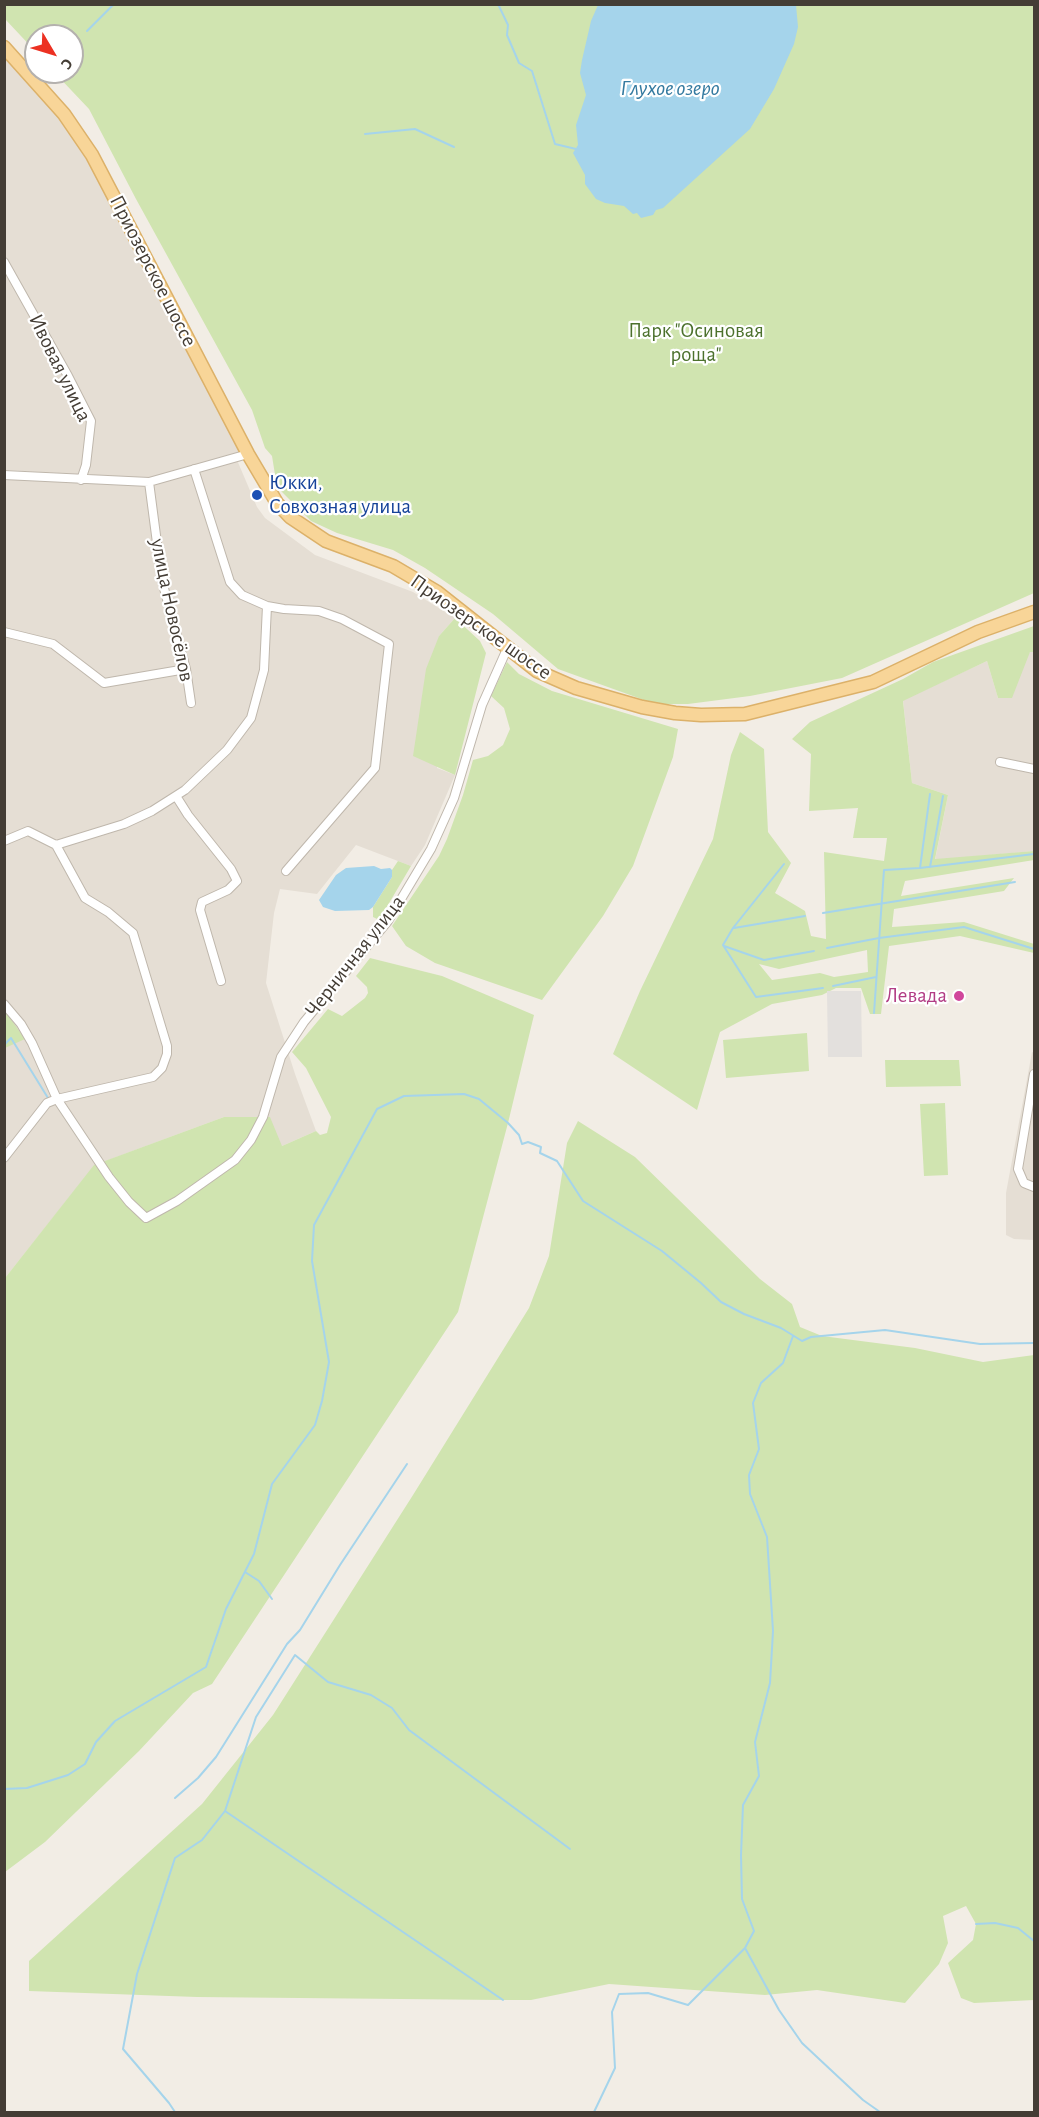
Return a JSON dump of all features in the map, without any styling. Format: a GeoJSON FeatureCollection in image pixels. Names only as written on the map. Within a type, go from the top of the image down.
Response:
{"type":"FeatureCollection","features":[{"type":"Feature","properties":{"kind":"main road","name":"Приозерское шоссе"},"geometry":{"type":"LineString","coordinates":[[4,47],[64,114],[92,155],[248,454],[277,503],[298,523],[326,541],[393,566],[419,580],[456,606],[507,649],[553,680],[600,696],[675,713],[701,716],[745,714],[873,682],[978,632],[1035,612]]}},
{"type":"Feature","properties":{"kind":"street","name":"Ивовая улица"},"geometry":{"type":"LineString","coordinates":[[4,262],[91,421],[86,465],[81,480]]}},
{"type":"Feature","properties":{"kind":"street"},"geometry":{"type":"LineString","coordinates":[[4,475],[149,482],[248,454]]}},
{"type":"Feature","properties":{"kind":"street"},"geometry":{"type":"LineString","coordinates":[[194,469],[230,582],[242,595],[267,606],[320,611],[389,644],[375,768],[286,871]]}},
{"type":"Feature","properties":{"kind":"street","name":"улица Новосёлов"},"geometry":{"type":"LineString","coordinates":[[149,482],[162,581],[186,669],[191,703]]}},
{"type":"Feature","properties":{"kind":"street"},"geometry":{"type":"LineString","coordinates":[[56,844],[123,824],[152,811],[185,790],[227,750],[250,718],[264,670],[267,606]]}},
{"type":"Feature","properties":{"kind":"street"},"geometry":{"type":"LineString","coordinates":[[4,632],[53,644],[104,682],[186,669]]}},
{"type":"Feature","properties":{"kind":"street","name":"Черничная улица"},"geometry":{"type":"LineString","coordinates":[[57,1099],[109,1177],[129,1202],[146,1218],[177,1201],[235,1160],[251,1140],[263,1117],[280,1057],[304,1022],[388,921],[431,849],[454,798],[482,705],[507,649]]}},
{"type":"Feature","properties":{"kind":"street"},"geometry":{"type":"LineString","coordinates":[[1000,762],[1035,769]]}},
{"type":"Feature","properties":{"kind":"street"},"geometry":{"type":"LineString","coordinates":[[176,796],[188,815],[231,869],[237,881],[228,890],[202,902],[200,910],[221,981]]}},
{"type":"Feature","properties":{"kind":"street"},"geometry":{"type":"LineString","coordinates":[[4,841],[28,831],[56,844],[85,898],[108,912],[133,933],[167,1046],[166,1061],[159,1073],[153,1077],[57,1099],[43,1106],[4,1158]]}},
{"type":"Feature","properties":{"kind":"street"},"geometry":{"type":"LineString","coordinates":[[4,1004],[21,1024],[32,1043],[57,1099]]}},
{"type":"Feature","properties":{"kind":"street"},"geometry":{"type":"LineString","coordinates":[[1035,1074],[1018,1169],[1024,1183],[1035,1187]]}},
{"type":"Feature","properties":{"kind":"shaded area"},"geometry":{"type":"Polygon","coordinates":[[[4,55],[24,77],[24,84],[30,84],[61,118],[101,180],[242,453],[148,478],[5,470],[4,55]]]}},
{"type":"Feature","properties":{"kind":"shaded area"},"geometry":{"type":"Polygon","coordinates":[[[237,460],[257,507],[265,518],[315,555],[413,592],[455,618],[439,636],[437,768],[455,775],[425,845],[411,866],[356,845],[317,894],[280,889],[274,913],[266,983],[316,1131],[282,1146],[224,1117],[95,1165],[5,1278],[5,479],[145,484],[237,460]]]}},
{"type":"Feature","properties":{"kind":"shaded area"},"geometry":{"type":"Polygon","coordinates":[[[1030,652],[1034,652],[1034,851],[935,860],[948,795],[912,783],[903,700],[987,661],[998,698],[1030,652]]]}},
{"type":"Feature","properties":{"kind":"shaded area"},"geometry":{"type":"Polygon","coordinates":[[[827,991],[861,991],[862,1057],[828,1057],[827,991]]]}},
{"type":"Feature","properties":{"kind":"shaded area"},"geometry":{"type":"Polygon","coordinates":[[[1032,1052],[1034,1053],[1034,1240],[1014,1239],[1006,1235],[1006,1193],[1032,1052]]]}},
{"type":"Feature","properties":{"kind":"green space","name":"Парк \"Осиновая роща\""},"geometry":{"type":"Polygon","coordinates":[[[4,5],[1034,5],[1034,593],[842,678],[750,696],[688,704],[655,704],[558,669],[493,614],[425,568],[393,550],[337,533],[311,521],[277,487],[272,456],[265,448],[252,410],[89,109],[65,84],[84,84],[84,24],[24,24],[24,39],[5,19],[4,5]]]}},
{"type":"Feature","properties":{"kind":"green space"},"geometry":{"type":"Polygon","coordinates":[[[455,618],[480,641],[486,653],[455,775],[413,756],[426,669],[439,636],[455,618]]]}},
{"type":"Feature","properties":{"kind":"green space"},"geometry":{"type":"Polygon","coordinates":[[[1034,626],[1034,652],[1030,652],[1012,698],[998,698],[987,661],[903,701],[912,783],[948,795],[935,859],[1034,851],[1034,860],[905,881],[901,896],[1014,878],[1004,891],[894,909],[892,927],[964,922],[1034,944],[1034,953],[960,936],[889,946],[881,1014],[870,1014],[861,988],[836,988],[822,995],[772,1004],[720,1032],[697,1110],[613,1054],[640,991],[713,839],[731,755],[740,732],[764,749],[768,832],[791,863],[775,893],[805,911],[811,936],[826,939],[824,852],[884,861],[887,838],[853,838],[858,808],[809,811],[811,754],[792,739],[810,722],[903,679],[933,662],[1034,626]],[[867,950],[779,969],[759,964],[772,980],[820,973],[834,977],[868,972],[867,950]]]}},
{"type":"Feature","properties":{"kind":"green space"},"geometry":{"type":"Polygon","coordinates":[[[507,662],[519,674],[552,691],[678,729],[673,757],[633,866],[603,916],[542,1000],[435,963],[406,946],[392,926],[439,856],[463,795],[473,760],[488,756],[503,745],[510,729],[504,708],[491,696],[507,662]]]}},
{"type":"Feature","properties":{"kind":"green space"},"geometry":{"type":"Polygon","coordinates":[[[398,861],[411,866],[382,915],[377,919],[373,917],[373,907],[392,877],[392,870],[398,861]]]}},
{"type":"Feature","properties":{"kind":"green space"},"geometry":{"type":"Polygon","coordinates":[[[370,958],[442,976],[534,1015],[458,1312],[212,1684],[193,1693],[139,1751],[45,1842],[5,1872],[5,1278],[94,1165],[224,1117],[270,1117],[282,1146],[316,1131],[320,1135],[327,1133],[331,1117],[306,1068],[292,1052],[328,1009],[342,1016],[365,998],[368,993],[367,987],[356,976],[370,958]]]}},
{"type":"Feature","properties":{"kind":"green space"},"geometry":{"type":"Polygon","coordinates":[[[5,1011],[25,1039],[5,1048],[5,1011]]]}},
{"type":"Feature","properties":{"kind":"green space"},"geometry":{"type":"Polygon","coordinates":[[[807,1033],[809,1071],[726,1078],[723,1040],[807,1033]]]}},
{"type":"Feature","properties":{"kind":"green space"},"geometry":{"type":"Polygon","coordinates":[[[885,1060],[959,1060],[961,1086],[886,1087],[885,1060]]]}},
{"type":"Feature","properties":{"kind":"green space"},"geometry":{"type":"Polygon","coordinates":[[[945,1103],[948,1175],[924,1176],[920,1104],[945,1103]]]}},
{"type":"Feature","properties":{"kind":"green space"},"geometry":{"type":"Polygon","coordinates":[[[578,1121],[635,1157],[760,1279],[792,1304],[800,1327],[822,1336],[915,1348],[983,1362],[1034,1355],[1034,2000],[974,2003],[961,1998],[948,1963],[973,1940],[976,1924],[966,1906],[943,1916],[948,1943],[939,1964],[905,2003],[817,1990],[765,1995],[609,1984],[531,2000],[197,1997],[29,1991],[29,1961],[202,1804],[273,1715],[413,1495],[529,1308],[549,1256],[567,1143],[578,1121]]]}},
{"type":"Feature","properties":{"kind":"water","name":"Глухое озеро"},"geometry":{"type":"Polygon","coordinates":[[[598,5],[796,5],[798,27],[794,44],[774,89],[750,129],[663,208],[656,210],[653,215],[641,218],[624,206],[596,199],[585,184],[585,175],[573,153],[578,145],[576,125],[586,95],[580,73],[582,60],[591,21],[598,5]]]}},
{"type":"Feature","properties":{"kind":"water"},"geometry":{"type":"Polygon","coordinates":[[[374,866],[381,869],[390,868],[392,877],[373,907],[369,910],[335,911],[323,907],[319,900],[336,875],[346,868],[374,866]]]}},
{"type":"Feature","properties":{"kind":"waterway"},"geometry":{"type":"LineString","coordinates":[[87,31],[114,4]]}},
{"type":"Feature","properties":{"kind":"waterway"},"geometry":{"type":"LineString","coordinates":[[498,4],[508,25],[507,35],[519,63],[532,71],[555,144],[576,149]]}},
{"type":"Feature","properties":{"kind":"waterway"},"geometry":{"type":"LineString","coordinates":[[365,134],[415,129],[454,147]]}},
{"type":"Feature","properties":{"kind":"waterway"},"geometry":{"type":"LineString","coordinates":[[874,1013],[884,870],[920,868],[930,794]]}},
{"type":"Feature","properties":{"kind":"waterway"},"geometry":{"type":"LineString","coordinates":[[930,867],[943,796]]}},
{"type":"Feature","properties":{"kind":"waterway"},"geometry":{"type":"LineString","coordinates":[[920,868],[1034,854]]}},
{"type":"Feature","properties":{"kind":"waterway"},"geometry":{"type":"LineString","coordinates":[[784,864],[733,928],[723,945],[756,997],[823,988]]}},
{"type":"Feature","properties":{"kind":"waterway"},"geometry":{"type":"LineString","coordinates":[[823,913],[1015,882]]}},
{"type":"Feature","properties":{"kind":"waterway"},"geometry":{"type":"LineString","coordinates":[[734,928],[805,916]]}},
{"type":"Feature","properties":{"kind":"waterway"},"geometry":{"type":"LineString","coordinates":[[827,948],[879,938],[964,927],[1034,949]]}},
{"type":"Feature","properties":{"kind":"waterway"},"geometry":{"type":"LineString","coordinates":[[724,946],[764,960],[814,951]]}},
{"type":"Feature","properties":{"kind":"waterway"},"geometry":{"type":"LineString","coordinates":[[833,986],[876,977]]}},
{"type":"Feature","properties":{"kind":"waterway"},"geometry":{"type":"LineString","coordinates":[[4,1045],[11,1038],[48,1098]]}},
{"type":"Feature","properties":{"kind":"waterway"},"geometry":{"type":"LineString","coordinates":[[4,1789],[27,1788],[68,1775],[85,1764],[96,1742],[115,1721],[206,1667],[226,1609],[254,1554],[272,1484],[315,1425],[322,1401],[329,1362],[312,1261],[314,1225],[377,1109],[404,1096],[464,1094],[479,1099],[508,1123],[519,1135],[522,1144],[528,1142],[541,1147],[540,1153],[557,1161],[583,1201],[662,1251],[721,1302],[744,1314],[781,1328],[802,1341],[811,1337],[885,1330],[980,1344],[1034,1343]]}},
{"type":"Feature","properties":{"kind":"waterway"},"geometry":{"type":"LineString","coordinates":[[594,2112],[615,2068],[612,2012],[619,1994],[648,1993],[688,2005],[745,1948],[754,1931],[742,1899],[743,1805],[759,1776],[755,1742],[770,1683],[773,1631],[767,1537],[750,1494],[749,1475],[759,1449],[753,1403],[761,1383],[783,1363],[793,1336]]}},
{"type":"Feature","properties":{"kind":"waterway"},"geometry":{"type":"LineString","coordinates":[[175,1798],[198,1778],[216,1757],[287,1644],[300,1630],[407,1464]]}},
{"type":"Feature","properties":{"kind":"waterway"},"geometry":{"type":"LineString","coordinates":[[245,1572],[259,1581],[272,1599]]}},
{"type":"Feature","properties":{"kind":"waterway"},"geometry":{"type":"LineString","coordinates":[[175,2112],[123,2049],[137,1974],[175,1858],[202,1840],[225,1811],[256,1717],[295,1655],[328,1682],[371,1695],[392,1708],[409,1730],[570,1849]]}},
{"type":"Feature","properties":{"kind":"waterway"},"geometry":{"type":"LineString","coordinates":[[225,1811],[503,2000]]}},
{"type":"Feature","properties":{"kind":"waterway"},"geometry":{"type":"LineString","coordinates":[[976,1924],[995,1923],[1018,1928],[1034,1941]]}},
{"type":"Feature","properties":{"kind":"waterway"},"geometry":{"type":"LineString","coordinates":[[745,1948],[779,2010],[802,2043],[863,2100],[880,2112]]}},
{"type":"Feature","properties":{"kind":"place","name":"Юкки, Совхозная улица"},"geometry":{"type":"Point","coordinates":[257,495]}},
{"type":"Feature","properties":{"kind":"place","name":"Левада"},"geometry":{"type":"Point","coordinates":[959,996]}}]}
